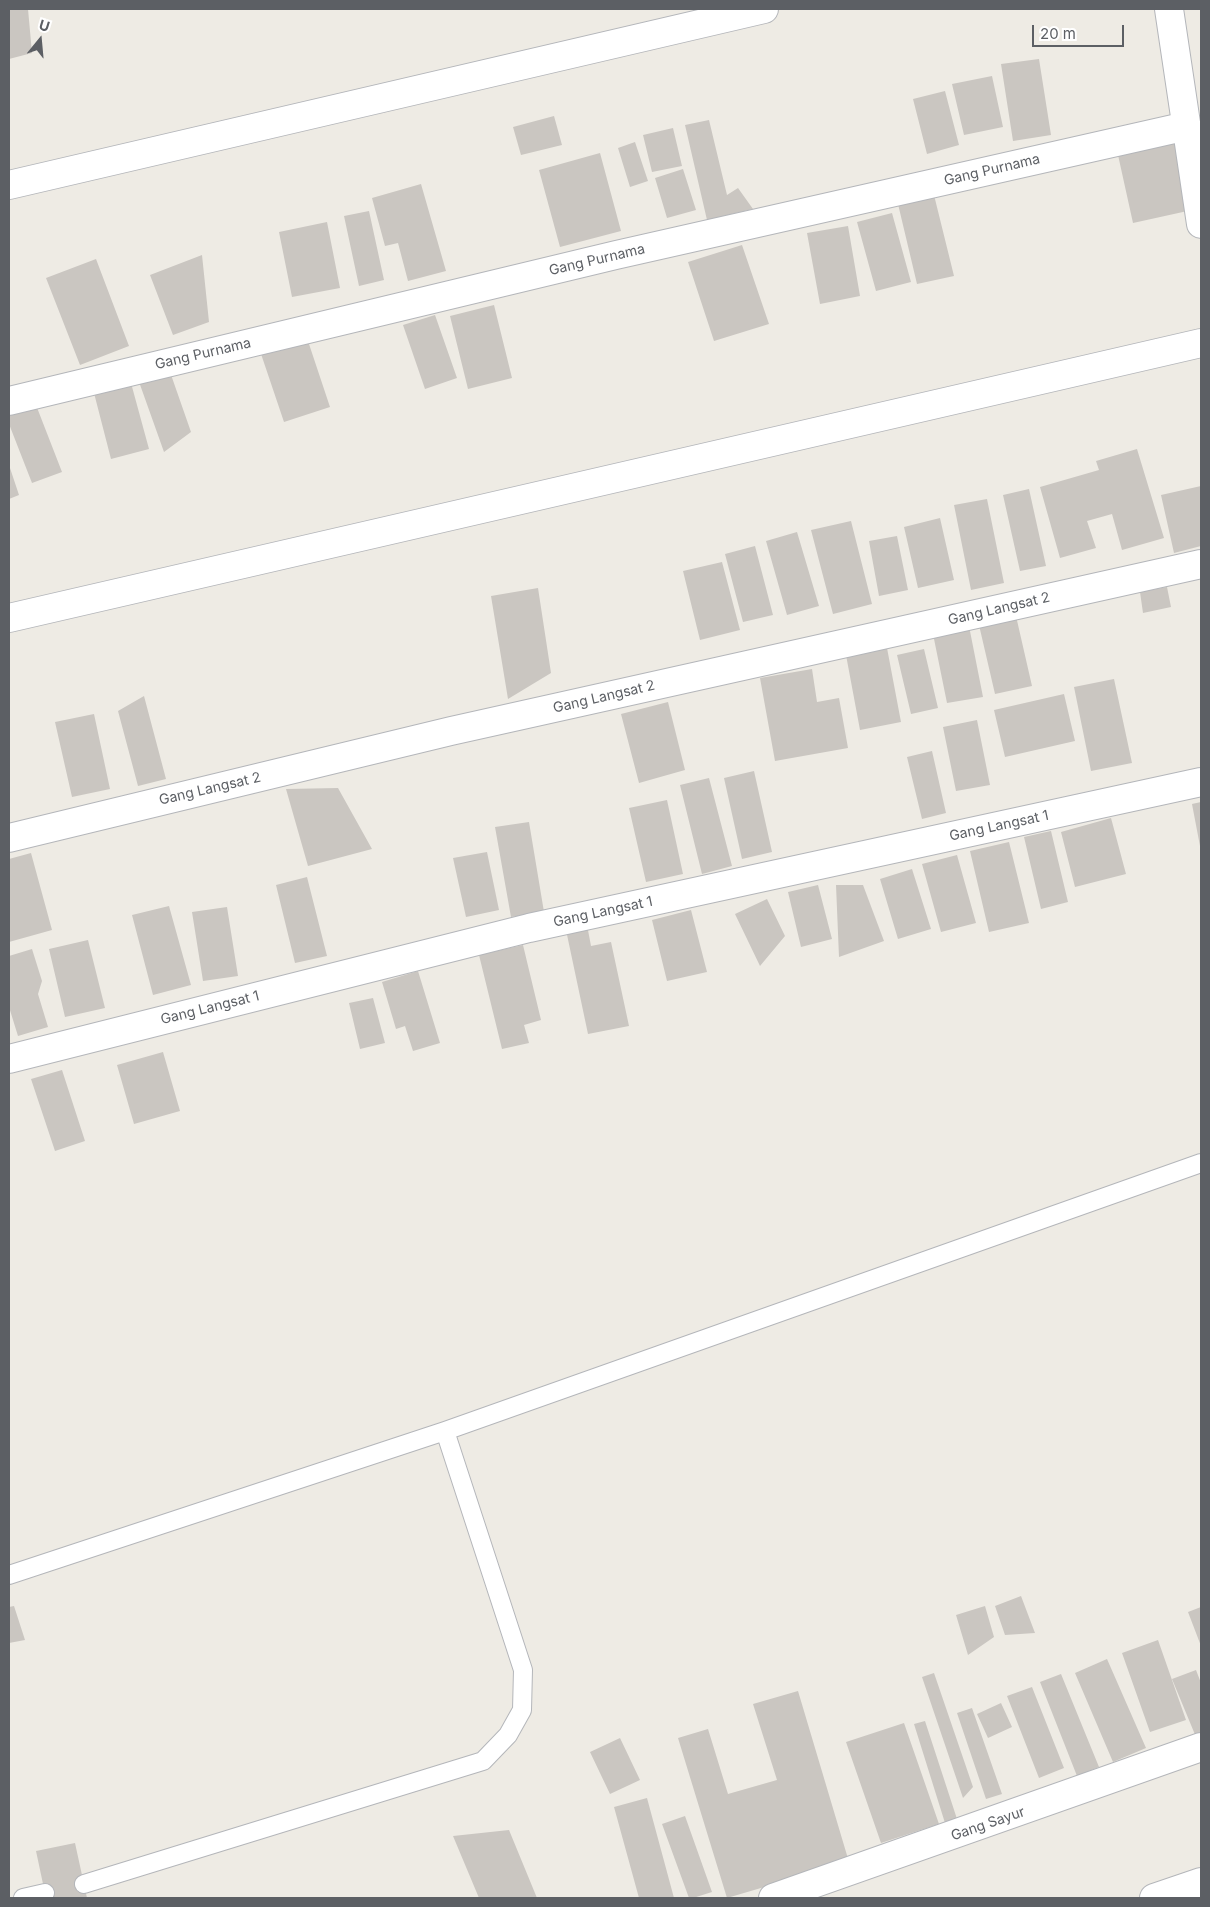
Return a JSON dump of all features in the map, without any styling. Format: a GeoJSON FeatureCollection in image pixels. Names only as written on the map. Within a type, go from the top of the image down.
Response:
{"type":"FeatureCollection","features":[{"type":"Feature","properties":{"kind":"street"},"geometry":{"type":"LineString","coordinates":[[9,185],[764,9]]}},
{"type":"Feature","properties":{"kind":"street"},"geometry":{"type":"LineString","coordinates":[[1169,9],[1201,224]]}},
{"type":"Feature","properties":{"kind":"street","name":"Gang Purnama"},"geometry":{"type":"LineString","coordinates":[[9,401],[626,253],[1187,126]]}},
{"type":"Feature","properties":{"kind":"street"},"geometry":{"type":"LineString","coordinates":[[9,618],[1201,343]]}},
{"type":"Feature","properties":{"kind":"street","name":"Gang Langsat 2"},"geometry":{"type":"LineString","coordinates":[[9,838],[451,731],[1201,564]]}},
{"type":"Feature","properties":{"kind":"street","name":"Gang Langsat 1"},"geometry":{"type":"LineString","coordinates":[[9,1059],[529,928],[1201,782]]}},
{"type":"Feature","properties":{"kind":"street","name":"Gang Sayur"},"geometry":{"type":"LineString","coordinates":[[773,1898],[1201,1747]]}},
{"type":"Feature","properties":{"kind":"street"},"geometry":{"type":"LineString","coordinates":[[1154,1898],[1201,1882]]}},
{"type":"Feature","properties":{"kind":"lane"},"geometry":{"type":"LineString","coordinates":[[9,1575],[445,1431],[1201,1163]]}},
{"type":"Feature","properties":{"kind":"lane"},"geometry":{"type":"LineString","coordinates":[[84,1884],[483,1761],[508,1735],[522,1710],[524,1670],[445,1431]]}},
{"type":"Feature","properties":{"kind":"lane"},"geometry":{"type":"LineString","coordinates":[[23,1898],[45,1893]]}},
{"type":"Feature","properties":{"kind":"building"},"geometry":{"type":"Polygon","coordinates":[[[9,9],[28,9],[32,53],[9,59],[9,9]]]}},
{"type":"Feature","properties":{"kind":"building"},"geometry":{"type":"Polygon","coordinates":[[[1039,59],[1051,135],[1013,141],[1001,64],[1039,59]]]}},
{"type":"Feature","properties":{"kind":"building"},"geometry":{"type":"Polygon","coordinates":[[[992,76],[1003,127],[964,135],[952,84],[992,76]]]}},
{"type":"Feature","properties":{"kind":"building"},"geometry":{"type":"Polygon","coordinates":[[[945,91],[959,145],[927,154],[913,99],[945,91]]]}},
{"type":"Feature","properties":{"kind":"building"},"geometry":{"type":"Polygon","coordinates":[[[554,116],[562,145],[521,155],[513,127],[554,116]]]}},
{"type":"Feature","properties":{"kind":"building"},"geometry":{"type":"Polygon","coordinates":[[[709,120],[727,195],[738,188],[753,209],[707,220],[685,125],[709,120]]]}},
{"type":"Feature","properties":{"kind":"building"},"geometry":{"type":"Polygon","coordinates":[[[673,128],[682,166],[652,172],[643,135],[673,128]]]}},
{"type":"Feature","properties":{"kind":"building"},"geometry":{"type":"Polygon","coordinates":[[[635,142],[648,181],[630,187],[618,148],[635,142]]]}},
{"type":"Feature","properties":{"kind":"building"},"geometry":{"type":"Polygon","coordinates":[[[1177,142],[1192,210],[1133,223],[1118,155],[1177,142]]]}},
{"type":"Feature","properties":{"kind":"building"},"geometry":{"type":"Polygon","coordinates":[[[600,153],[621,231],[560,247],[539,170],[600,153]]]}},
{"type":"Feature","properties":{"kind":"building"},"geometry":{"type":"Polygon","coordinates":[[[683,169],[696,210],[667,218],[655,178],[683,169]]]}},
{"type":"Feature","properties":{"kind":"building"},"geometry":{"type":"Polygon","coordinates":[[[421,184],[446,271],[408,281],[398,243],[385,246],[372,198],[421,184]]]}},
{"type":"Feature","properties":{"kind":"building"},"geometry":{"type":"Polygon","coordinates":[[[934,195],[954,276],[917,284],[898,204],[934,195]]]}},
{"type":"Feature","properties":{"kind":"building"},"geometry":{"type":"Polygon","coordinates":[[[369,211],[384,280],[359,286],[344,216],[369,211]]]}},
{"type":"Feature","properties":{"kind":"building"},"geometry":{"type":"Polygon","coordinates":[[[892,213],[911,282],[876,291],[857,222],[892,213]]]}},
{"type":"Feature","properties":{"kind":"building"},"geometry":{"type":"Polygon","coordinates":[[[327,222],[340,288],[292,297],[279,232],[327,222]]]}},
{"type":"Feature","properties":{"kind":"building"},"geometry":{"type":"Polygon","coordinates":[[[848,226],[860,296],[820,304],[807,233],[848,226]]]}},
{"type":"Feature","properties":{"kind":"building"},"geometry":{"type":"Polygon","coordinates":[[[742,245],[769,324],[714,341],[688,262],[742,245]]]}},
{"type":"Feature","properties":{"kind":"building"},"geometry":{"type":"Polygon","coordinates":[[[202,255],[209,322],[173,335],[150,275],[202,255]]]}},
{"type":"Feature","properties":{"kind":"building"},"geometry":{"type":"Polygon","coordinates":[[[96,259],[129,346],[80,365],[46,278],[96,259]]]}},
{"type":"Feature","properties":{"kind":"building"},"geometry":{"type":"Polygon","coordinates":[[[494,305],[512,378],[468,389],[450,316],[494,305]]]}},
{"type":"Feature","properties":{"kind":"building"},"geometry":{"type":"Polygon","coordinates":[[[435,315],[457,378],[425,389],[403,325],[435,315]]]}},
{"type":"Feature","properties":{"kind":"building"},"geometry":{"type":"Polygon","coordinates":[[[305,332],[330,407],[284,422],[259,348],[305,332]]]}},
{"type":"Feature","properties":{"kind":"building"},"geometry":{"type":"Polygon","coordinates":[[[169,369],[191,432],[164,452],[138,379],[169,369]]]}},
{"type":"Feature","properties":{"kind":"building"},"geometry":{"type":"Polygon","coordinates":[[[131,383],[149,449],[111,459],[94,393],[131,383]]]}},
{"type":"Feature","properties":{"kind":"building"},"geometry":{"type":"Polygon","coordinates":[[[36,405],[62,472],[32,483],[9,424],[9,414],[36,405]]]}},
{"type":"Feature","properties":{"kind":"building"},"geometry":{"type":"Polygon","coordinates":[[[1137,449],[1164,538],[1122,550],[1112,514],[1087,521],[1096,548],[1060,558],[1040,487],[1099,470],[1096,461],[1137,449]]]}},
{"type":"Feature","properties":{"kind":"building"},"geometry":{"type":"Polygon","coordinates":[[[9,465],[19,495],[9,499],[9,465]]]}},
{"type":"Feature","properties":{"kind":"building"},"geometry":{"type":"Polygon","coordinates":[[[1201,486],[1201,546],[1174,553],[1161,495],[1201,486]]]}},
{"type":"Feature","properties":{"kind":"building"},"geometry":{"type":"Polygon","coordinates":[[[1029,489],[1046,566],[1020,571],[1003,495],[1029,489]]]}},
{"type":"Feature","properties":{"kind":"building"},"geometry":{"type":"Polygon","coordinates":[[[987,499],[1004,583],[971,590],[954,505],[987,499]]]}},
{"type":"Feature","properties":{"kind":"building"},"geometry":{"type":"Polygon","coordinates":[[[940,518],[954,580],[918,588],[904,527],[940,518]]]}},
{"type":"Feature","properties":{"kind":"building"},"geometry":{"type":"Polygon","coordinates":[[[851,521],[872,604],[833,614],[811,530],[851,521]]]}},
{"type":"Feature","properties":{"kind":"building"},"geometry":{"type":"Polygon","coordinates":[[[797,532],[819,606],[787,615],[766,541],[797,532]]]}},
{"type":"Feature","properties":{"kind":"building"},"geometry":{"type":"Polygon","coordinates":[[[897,536],[908,590],[879,596],[869,541],[897,536]]]}},
{"type":"Feature","properties":{"kind":"building"},"geometry":{"type":"Polygon","coordinates":[[[755,546],[773,615],[743,622],[725,554],[755,546]]]}},
{"type":"Feature","properties":{"kind":"building"},"geometry":{"type":"Polygon","coordinates":[[[722,562],[740,630],[700,640],[683,571],[722,562]]]}},
{"type":"Feature","properties":{"kind":"building"},"geometry":{"type":"Polygon","coordinates":[[[1167,587],[1171,607],[1143,613],[1140,592],[1167,587]]]}},
{"type":"Feature","properties":{"kind":"building"},"geometry":{"type":"Polygon","coordinates":[[[538,588],[551,673],[508,699],[491,596],[538,588]]]}},
{"type":"Feature","properties":{"kind":"building"},"geometry":{"type":"Polygon","coordinates":[[[1016,616],[1032,686],[995,694],[979,625],[1016,616]]]}},
{"type":"Feature","properties":{"kind":"building"},"geometry":{"type":"Polygon","coordinates":[[[969,626],[983,697],[947,703],[933,634],[969,626]]]}},
{"type":"Feature","properties":{"kind":"building"},"geometry":{"type":"Polygon","coordinates":[[[887,648],[901,722],[860,730],[846,655],[887,648]]]}},
{"type":"Feature","properties":{"kind":"building"},"geometry":{"type":"Polygon","coordinates":[[[924,649],[938,708],[911,714],[897,655],[924,649]]]}},
{"type":"Feature","properties":{"kind":"building"},"geometry":{"type":"Polygon","coordinates":[[[812,669],[817,702],[839,698],[848,748],[775,761],[760,678],[812,669]]]}},
{"type":"Feature","properties":{"kind":"building"},"geometry":{"type":"Polygon","coordinates":[[[1114,679],[1132,763],[1091,771],[1074,687],[1114,679]]]}},
{"type":"Feature","properties":{"kind":"building"},"geometry":{"type":"Polygon","coordinates":[[[1064,694],[1075,741],[1005,757],[994,710],[1064,694]]]}},
{"type":"Feature","properties":{"kind":"building"},"geometry":{"type":"Polygon","coordinates":[[[144,696],[166,779],[138,786],[118,711],[144,696]]]}},
{"type":"Feature","properties":{"kind":"building"},"geometry":{"type":"Polygon","coordinates":[[[668,702],[685,770],[639,783],[621,714],[668,702]]]}},
{"type":"Feature","properties":{"kind":"building"},"geometry":{"type":"Polygon","coordinates":[[[94,714],[110,789],[72,797],[55,722],[94,714]]]}},
{"type":"Feature","properties":{"kind":"building"},"geometry":{"type":"Polygon","coordinates":[[[977,720],[990,785],[956,791],[943,727],[977,720]]]}},
{"type":"Feature","properties":{"kind":"building"},"geometry":{"type":"Polygon","coordinates":[[[932,751],[946,813],[922,819],[907,757],[932,751]]]}},
{"type":"Feature","properties":{"kind":"building"},"geometry":{"type":"Polygon","coordinates":[[[754,771],[772,852],[742,859],[724,778],[754,771]]]}},
{"type":"Feature","properties":{"kind":"building"},"geometry":{"type":"Polygon","coordinates":[[[709,778],[732,866],[702,874],[680,785],[709,778]]]}},
{"type":"Feature","properties":{"kind":"building"},"geometry":{"type":"Polygon","coordinates":[[[338,788],[372,849],[308,866],[286,789],[338,788]]]}},
{"type":"Feature","properties":{"kind":"building"},"geometry":{"type":"Polygon","coordinates":[[[667,800],[683,874],[646,882],[629,808],[667,800]]]}},
{"type":"Feature","properties":{"kind":"building"},"geometry":{"type":"Polygon","coordinates":[[[1201,802],[1201,846],[1200,846],[1192,804],[1201,802]]]}},
{"type":"Feature","properties":{"kind":"building"},"geometry":{"type":"Polygon","coordinates":[[[1111,818],[1126,874],[1075,887],[1061,832],[1111,818]]]}},
{"type":"Feature","properties":{"kind":"building"},"geometry":{"type":"Polygon","coordinates":[[[529,822],[544,912],[511,917],[495,827],[529,822]]]}},
{"type":"Feature","properties":{"kind":"building"},"geometry":{"type":"Polygon","coordinates":[[[1051,831],[1068,902],[1041,909],[1024,837],[1051,831]]]}},
{"type":"Feature","properties":{"kind":"building"},"geometry":{"type":"Polygon","coordinates":[[[1009,842],[1029,923],[989,932],[970,851],[1009,842]]]}},
{"type":"Feature","properties":{"kind":"building"},"geometry":{"type":"Polygon","coordinates":[[[487,852],[499,910],[466,917],[453,858],[487,852]]]}},
{"type":"Feature","properties":{"kind":"building"},"geometry":{"type":"Polygon","coordinates":[[[31,853],[52,930],[9,942],[9,859],[31,853]]]}},
{"type":"Feature","properties":{"kind":"building"},"geometry":{"type":"Polygon","coordinates":[[[957,855],[976,923],[941,932],[922,864],[957,855]]]}},
{"type":"Feature","properties":{"kind":"building"},"geometry":{"type":"Polygon","coordinates":[[[912,869],[931,929],[898,939],[880,879],[912,869]]]}},
{"type":"Feature","properties":{"kind":"building"},"geometry":{"type":"Polygon","coordinates":[[[307,877],[327,956],[295,963],[276,885],[307,877]]]}},
{"type":"Feature","properties":{"kind":"building"},"geometry":{"type":"Polygon","coordinates":[[[818,885],[832,939],[801,947],[788,892],[818,885]]]}},
{"type":"Feature","properties":{"kind":"building"},"geometry":{"type":"Polygon","coordinates":[[[836,885],[863,885],[884,941],[839,957],[836,885]]]}},
{"type":"Feature","properties":{"kind":"building"},"geometry":{"type":"Polygon","coordinates":[[[767,899],[785,936],[760,966],[735,914],[767,899]]]}},
{"type":"Feature","properties":{"kind":"building"},"geometry":{"type":"Polygon","coordinates":[[[169,906],[191,985],[153,995],[132,915],[169,906]]]}},
{"type":"Feature","properties":{"kind":"building"},"geometry":{"type":"Polygon","coordinates":[[[227,907],[238,976],[203,981],[192,912],[227,907]]]}},
{"type":"Feature","properties":{"kind":"building"},"geometry":{"type":"Polygon","coordinates":[[[691,910],[707,972],[667,981],[652,920],[691,910]]]}},
{"type":"Feature","properties":{"kind":"building"},"geometry":{"type":"Polygon","coordinates":[[[587,925],[591,946],[611,942],[629,1026],[588,1034],[566,930],[587,925]]]}},
{"type":"Feature","properties":{"kind":"building"},"geometry":{"type":"Polygon","coordinates":[[[88,940],[105,1008],[65,1017],[49,949],[88,940]]]}},
{"type":"Feature","properties":{"kind":"building"},"geometry":{"type":"Polygon","coordinates":[[[523,945],[541,1020],[524,1025],[529,1043],[502,1049],[479,955],[523,945]]]}},
{"type":"Feature","properties":{"kind":"building"},"geometry":{"type":"Polygon","coordinates":[[[32,949],[42,981],[38,994],[48,1027],[18,1036],[9,1007],[9,956],[32,949]]]}},
{"type":"Feature","properties":{"kind":"building"},"geometry":{"type":"Polygon","coordinates":[[[418,971],[440,1043],[413,1051],[405,1026],[396,1029],[382,982],[418,971]]]}},
{"type":"Feature","properties":{"kind":"building"},"geometry":{"type":"Polygon","coordinates":[[[373,998],[385,1043],[360,1049],[349,1003],[373,998]]]}},
{"type":"Feature","properties":{"kind":"building"},"geometry":{"type":"Polygon","coordinates":[[[163,1052],[180,1111],[134,1124],[117,1065],[163,1052]]]}},
{"type":"Feature","properties":{"kind":"building"},"geometry":{"type":"Polygon","coordinates":[[[62,1070],[85,1141],[55,1151],[31,1079],[62,1070]]]}},
{"type":"Feature","properties":{"kind":"building"},"geometry":{"type":"Polygon","coordinates":[[[1021,1596],[1035,1633],[1005,1635],[995,1606],[1021,1596]]]}},
{"type":"Feature","properties":{"kind":"building"},"geometry":{"type":"Polygon","coordinates":[[[14,1606],[25,1640],[9,1643],[9,1607],[14,1606]]]}},
{"type":"Feature","properties":{"kind":"building"},"geometry":{"type":"Polygon","coordinates":[[[985,1606],[994,1637],[968,1655],[956,1615],[985,1606]]]}},
{"type":"Feature","properties":{"kind":"building"},"geometry":{"type":"Polygon","coordinates":[[[1201,1607],[1201,1646],[1188,1612],[1201,1607]]]}},
{"type":"Feature","properties":{"kind":"building"},"geometry":{"type":"Polygon","coordinates":[[[1158,1640],[1186,1720],[1150,1732],[1122,1653],[1158,1640]]]}},
{"type":"Feature","properties":{"kind":"building"},"geometry":{"type":"Polygon","coordinates":[[[1107,1659],[1146,1748],[1113,1762],[1075,1673],[1107,1659]]]}},
{"type":"Feature","properties":{"kind":"building"},"geometry":{"type":"Polygon","coordinates":[[[1196,1670],[1201,1683],[1201,1735],[1196,1737],[1172,1679],[1196,1670]]]}},
{"type":"Feature","properties":{"kind":"building"},"geometry":{"type":"Polygon","coordinates":[[[934,1673],[973,1787],[963,1798],[922,1677],[934,1673]]]}},
{"type":"Feature","properties":{"kind":"building"},"geometry":{"type":"Polygon","coordinates":[[[1061,1674],[1099,1767],[1077,1776],[1040,1682],[1061,1674]]]}},
{"type":"Feature","properties":{"kind":"building"},"geometry":{"type":"Polygon","coordinates":[[[1032,1687],[1064,1768],[1039,1778],[1007,1696],[1032,1687]]]}},
{"type":"Feature","properties":{"kind":"building"},"geometry":{"type":"Polygon","coordinates":[[[798,1691],[849,1862],[727,1898],[678,1738],[708,1729],[728,1794],[777,1780],[753,1704],[798,1691]]]}},
{"type":"Feature","properties":{"kind":"building"},"geometry":{"type":"Polygon","coordinates":[[[1001,1703],[1012,1727],[988,1738],[977,1714],[1001,1703]]]}},
{"type":"Feature","properties":{"kind":"building"},"geometry":{"type":"Polygon","coordinates":[[[972,1708],[1002,1794],[986,1799],[957,1713],[972,1708]]]}},
{"type":"Feature","properties":{"kind":"building"},"geometry":{"type":"Polygon","coordinates":[[[925,1721],[957,1819],[945,1823],[914,1724],[925,1721]]]}},
{"type":"Feature","properties":{"kind":"building"},"geometry":{"type":"Polygon","coordinates":[[[904,1723],[939,1824],[881,1843],[846,1742],[904,1723]]]}},
{"type":"Feature","properties":{"kind":"building"},"geometry":{"type":"Polygon","coordinates":[[[620,1738],[640,1780],[610,1794],[590,1752],[620,1738]]]}},
{"type":"Feature","properties":{"kind":"building"},"geometry":{"type":"Polygon","coordinates":[[[647,1798],[674,1898],[639,1898],[614,1807],[647,1798]]]}},
{"type":"Feature","properties":{"kind":"building"},"geometry":{"type":"Polygon","coordinates":[[[685,1816],[712,1892],[693,1898],[689,1898],[662,1824],[685,1816]]]}},
{"type":"Feature","properties":{"kind":"building"},"geometry":{"type":"Polygon","coordinates":[[[509,1830],[537,1898],[479,1898],[453,1836],[509,1830]]]}},
{"type":"Feature","properties":{"kind":"building"},"geometry":{"type":"Polygon","coordinates":[[[75,1843],[87,1898],[46,1898],[36,1851],[75,1843]]]}}]}
